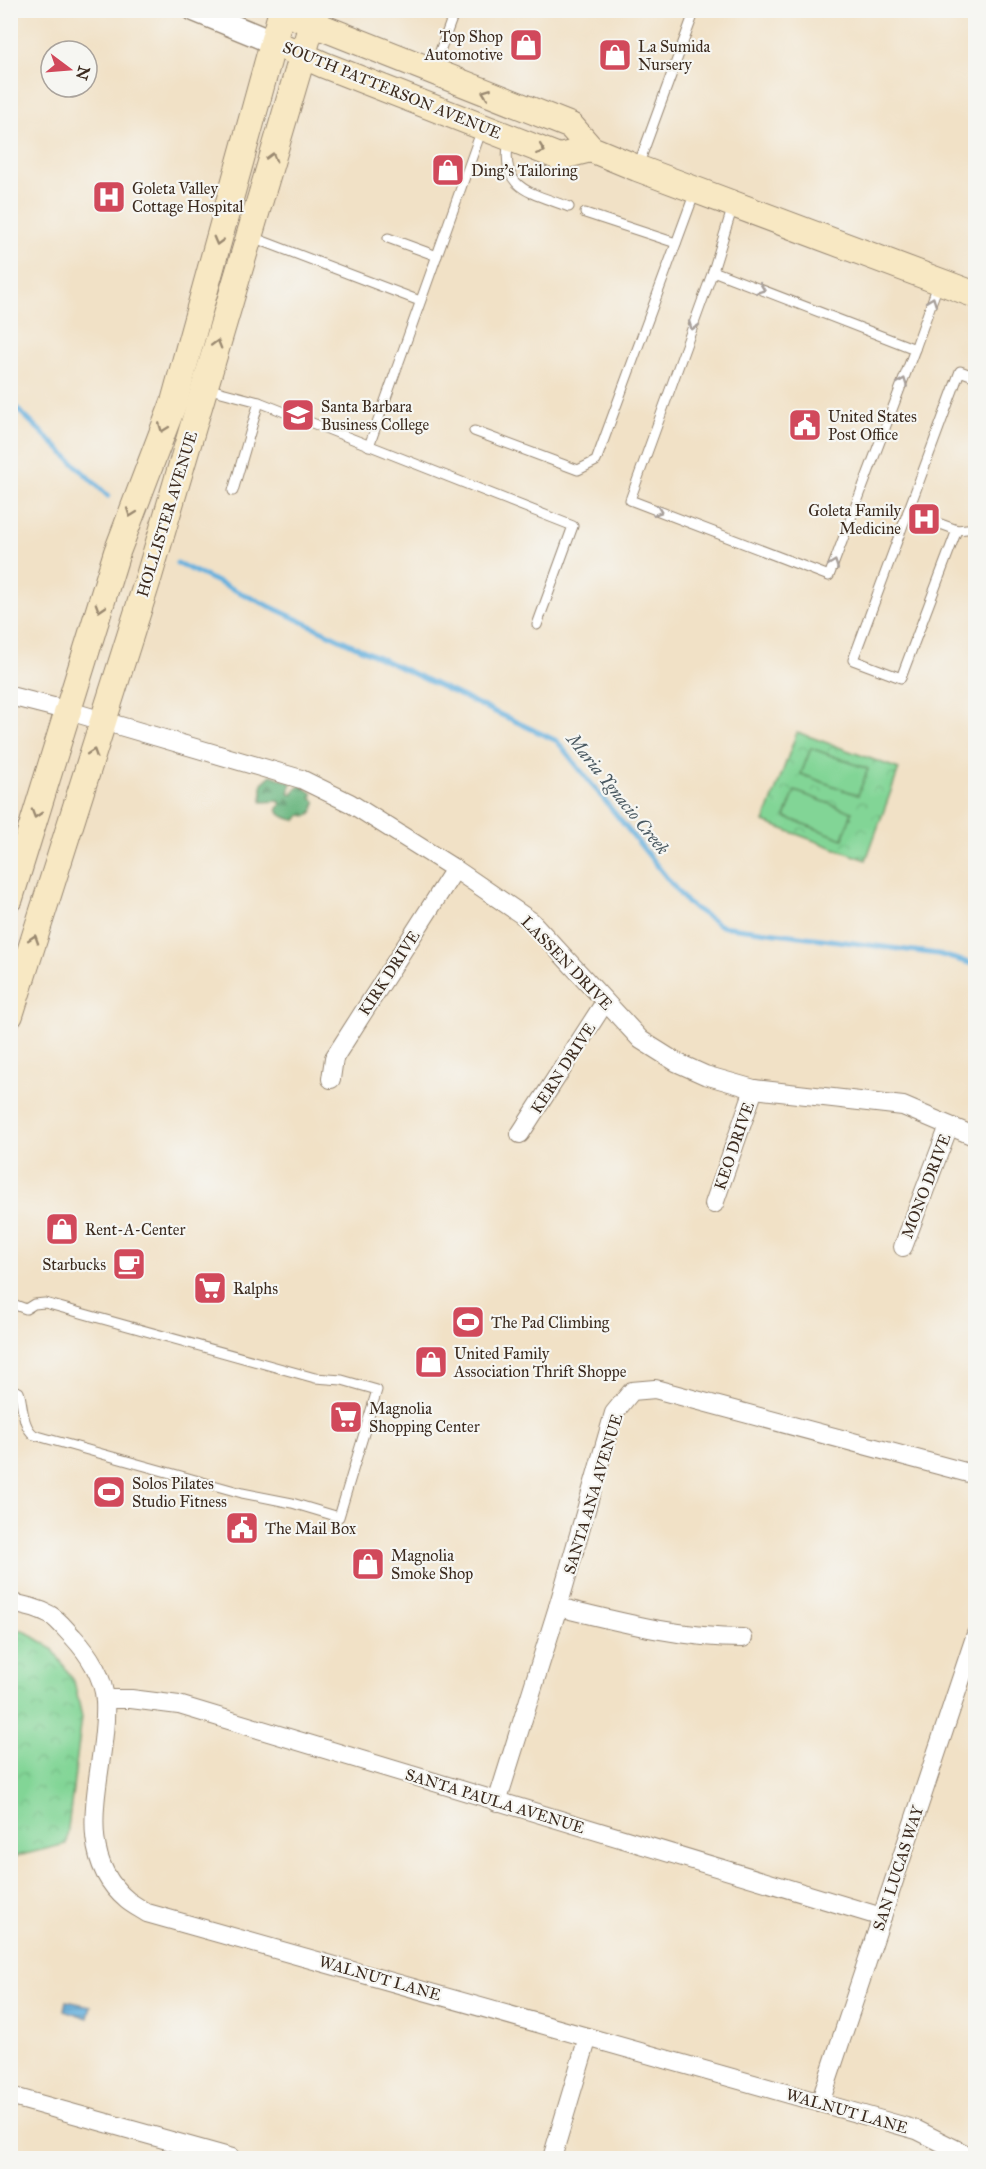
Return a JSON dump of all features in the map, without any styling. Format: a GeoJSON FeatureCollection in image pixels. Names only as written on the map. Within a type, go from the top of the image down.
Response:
{"type":"FeatureCollection","features":[{"type":"Feature","properties":{"kind":"main road","name":"HOLLISTER AVENUE"},"geometry":{"type":"LineString","coordinates":[[10,898],[117,552],[174,402],[281,11]]}},
{"type":"Feature","properties":{"kind":"main road","name":"SOUTH PATTERSON AVENUE"},"geometry":{"type":"LineString","coordinates":[[281,11],[314,17],[432,72],[571,126],[591,149],[637,168],[975,295]]}},
{"type":"Feature","properties":{"kind":"main road","name":"HOLLISTER AVENUE"},"geometry":{"type":"LineString","coordinates":[[10,1015],[149,576],[314,17]]}},
{"type":"Feature","properties":{"kind":"main road","name":"SOUTH PATTERSON AVENUE"},"geometry":{"type":"LineString","coordinates":[[272,42],[559,157],[591,149]]}},
{"type":"Feature","properties":{"kind":"street","name":"SOUTH PATTERSON AVENUE"},"geometry":{"type":"LineString","coordinates":[[194,10],[272,42]]}},
{"type":"Feature","properties":{"kind":"street","name":"LASSEN DRIVE"},"geometry":{"type":"LineString","coordinates":[[10,696],[301,778],[350,803],[455,869],[531,921],[641,1040],[676,1062],[705,1076],[754,1089],[903,1106],[975,1137]]}},
{"type":"Feature","properties":{"kind":"street","name":"KIRK DRIVE"},"geometry":{"type":"LineString","coordinates":[[332,1079],[334,1059],[455,869]]}},
{"type":"Feature","properties":{"kind":"street","name":"KERN DRIVE"},"geometry":{"type":"LineString","coordinates":[[520,1134],[605,1002]]}},
{"type":"Feature","properties":{"kind":"street","name":"KEO DRIVE"},"geometry":{"type":"LineString","coordinates":[[714,1204],[754,1089]]}},
{"type":"Feature","properties":{"kind":"street","name":"MONO DRIVE"},"geometry":{"type":"LineString","coordinates":[[903,1247],[949,1126]]}},
{"type":"Feature","properties":{"kind":"street","name":"SANTA ANA AVENUE"},"geometry":{"type":"LineString","coordinates":[[497,1802],[558,1608],[614,1413],[632,1391],[655,1389],[975,1475]]}},
{"type":"Feature","properties":{"kind":"street","name":"WALNUT LANE"},"geometry":{"type":"LineString","coordinates":[[10,1603],[51,1615],[77,1642],[98,1671],[105,1699],[102,1751],[94,1817],[95,1848],[104,1871],[128,1900],[147,1913],[917,2130],[973,2158]]}},
{"type":"Feature","properties":{"kind":"street"},"geometry":{"type":"LineString","coordinates":[[558,1608],[644,1627],[716,1638],[743,1638]]}},
{"type":"Feature","properties":{"kind":"street","name":"SAN LUCAS WAY"},"geometry":{"type":"LineString","coordinates":[[820,2103],[975,1634]]}},
{"type":"Feature","properties":{"kind":"street","name":"SANTA PAULA AVENUE"},"geometry":{"type":"LineString","coordinates":[[105,1699],[130,1699],[179,1705],[882,1917]]}},
{"type":"Feature","properties":{"kind":"street"},"geometry":{"type":"LineString","coordinates":[[552,2158],[588,2037]]}},
{"type":"Feature","properties":{"kind":"street"},"geometry":{"type":"LineString","coordinates":[[10,2096],[167,2149],[232,2158]]}},
{"type":"Feature","properties":{"kind":"lane"},"geometry":{"type":"LineString","coordinates":[[432,72],[454,13],[453,10]]}},
{"type":"Feature","properties":{"kind":"lane"},"geometry":{"type":"LineString","coordinates":[[637,168],[695,10]]}},
{"type":"Feature","properties":{"kind":"lane"},"geometry":{"type":"LineString","coordinates":[[369,446],[483,127]]}},
{"type":"Feature","properties":{"kind":"lane"},"geometry":{"type":"LineString","coordinates":[[510,137],[507,152],[511,179],[522,189],[569,207]]}},
{"type":"Feature","properties":{"kind":"lane"},"geometry":{"type":"LineString","coordinates":[[474,431],[578,470],[596,461],[695,189]]}},
{"type":"Feature","properties":{"kind":"lane"},"geometry":{"type":"LineString","coordinates":[[734,204],[713,271],[630,500],[829,576],[939,281]]}},
{"type":"Feature","properties":{"kind":"lane"},"geometry":{"type":"LineString","coordinates":[[585,213],[675,243]]}},
{"type":"Feature","properties":{"kind":"lane"},"geometry":{"type":"LineString","coordinates":[[249,236],[420,301]]}},
{"type":"Feature","properties":{"kind":"lane"},"geometry":{"type":"LineString","coordinates":[[388,238],[437,256]]}},
{"type":"Feature","properties":{"kind":"lane"},"geometry":{"type":"LineString","coordinates":[[713,271],[915,349]]}},
{"type":"Feature","properties":{"kind":"lane"},"geometry":{"type":"LineString","coordinates":[[957,530],[901,678],[853,660],[960,371],[975,377]]}},
{"type":"Feature","properties":{"kind":"lane"},"geometry":{"type":"LineString","coordinates":[[204,387],[259,402],[573,526],[537,625]]}},
{"type":"Feature","properties":{"kind":"lane"},"geometry":{"type":"LineString","coordinates":[[233,491],[259,402]]}},
{"type":"Feature","properties":{"kind":"lane"},"geometry":{"type":"LineString","coordinates":[[908,512],[957,530],[975,528]]}},
{"type":"Feature","properties":{"kind":"lane"},"geometry":{"type":"LineString","coordinates":[[10,1303],[26,1308],[34,1304],[45,1303],[315,1378],[342,1380],[377,1390],[339,1517],[292,1503],[242,1493],[34,1435],[30,1433],[27,1426],[21,1395],[10,1389]]}},
{"type":"Feature","properties":{"kind":"green space"},"geometry":{"type":"Polygon","coordinates":[[[797,732],[899,769],[866,860],[764,822],[797,732]]]}},
{"type":"Feature","properties":{"kind":"green space"},"geometry":{"type":"Polygon","coordinates":[[[811,748],[868,769],[858,795],[801,774],[811,748]]]}},
{"type":"Feature","properties":{"kind":"green space"},"geometry":{"type":"Polygon","coordinates":[[[271,775],[291,783],[289,794],[293,795],[293,792],[301,785],[313,794],[311,798],[316,802],[313,811],[308,816],[301,815],[294,820],[278,812],[281,804],[279,801],[262,802],[262,783],[271,775]]]}},
{"type":"Feature","properties":{"kind":"green space"},"geometry":{"type":"Polygon","coordinates":[[[795,791],[852,812],[843,839],[785,817],[795,791]]]}},
{"type":"Feature","properties":{"kind":"green space"},"geometry":{"type":"Polygon","coordinates":[[[10,1630],[23,1630],[52,1648],[74,1681],[82,1717],[66,1844],[14,1857],[10,1856],[10,1630]]]}},
{"type":"Feature","properties":{"kind":"water"},"geometry":{"type":"Polygon","coordinates":[[[66,2001],[91,2006],[88,2018],[64,2010],[66,2001]]]}},
{"type":"Feature","properties":{"kind":"waterway","name":"Maria Ygnacio Creek"},"geometry":{"type":"LineString","coordinates":[[10,402],[108,496]]}},
{"type":"Feature","properties":{"kind":"waterway","name":"Maria Ygnacio Creek"},"geometry":{"type":"LineString","coordinates":[[177,563],[557,741],[687,903],[721,926],[938,954],[976,965]]}},
{"type":"Feature","properties":{"kind":"place","name":"Top Shop Automotive"},"geometry":{"type":"Point","coordinates":[526,45]}},
{"type":"Feature","properties":{"kind":"place","name":"La Sumida Nursery"},"geometry":{"type":"Point","coordinates":[615,55]}},
{"type":"Feature","properties":{"kind":"place","name":"Ding's Tailoring"},"geometry":{"type":"Point","coordinates":[448,170]}},
{"type":"Feature","properties":{"kind":"place","name":"Goleta Valley Cottage Hospital"},"geometry":{"type":"Point","coordinates":[109,197]}},
{"type":"Feature","properties":{"kind":"place","name":"Santa Barbara Business College"},"geometry":{"type":"Point","coordinates":[298,415]}},
{"type":"Feature","properties":{"kind":"place","name":"United States Post Office"},"geometry":{"type":"Point","coordinates":[805,425]}},
{"type":"Feature","properties":{"kind":"place","name":"Goleta Family Medicine"},"geometry":{"type":"Point","coordinates":[924,519]}},
{"type":"Feature","properties":{"kind":"place","name":"Rent-A-Center"},"geometry":{"type":"Point","coordinates":[62,1229]}},
{"type":"Feature","properties":{"kind":"place","name":"Starbucks"},"geometry":{"type":"Point","coordinates":[129,1264]}},
{"type":"Feature","properties":{"kind":"place","name":"Ralphs"},"geometry":{"type":"Point","coordinates":[210,1288]}},
{"type":"Feature","properties":{"kind":"place","name":"The Pad Climbing"},"geometry":{"type":"Point","coordinates":[468,1322]}},
{"type":"Feature","properties":{"kind":"place","name":"United Family Association Thrift Shoppe"},"geometry":{"type":"Point","coordinates":[431,1362]}},
{"type":"Feature","properties":{"kind":"place","name":"Magnolia Shopping Center"},"geometry":{"type":"Point","coordinates":[346,1417]}},
{"type":"Feature","properties":{"kind":"place","name":"Solos Pilates Studio Fitness"},"geometry":{"type":"Point","coordinates":[109,1492]}},
{"type":"Feature","properties":{"kind":"place","name":"The Mail Box"},"geometry":{"type":"Point","coordinates":[242,1528]}},
{"type":"Feature","properties":{"kind":"place","name":"Magnolia Smoke Shop"},"geometry":{"type":"Point","coordinates":[368,1564]}}]}
